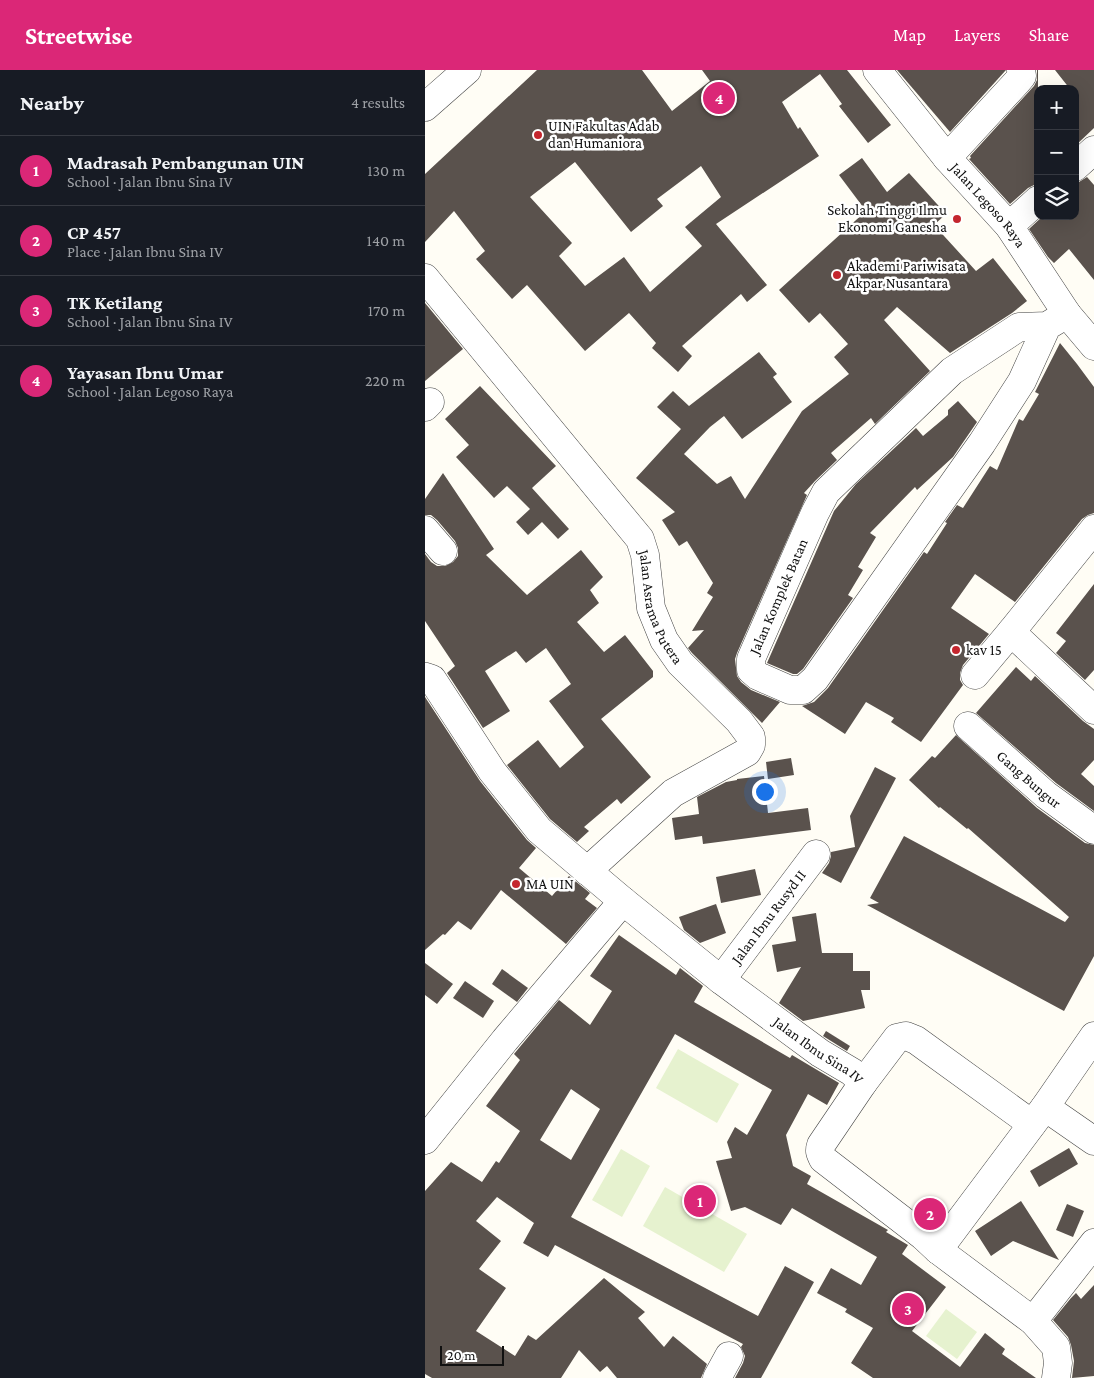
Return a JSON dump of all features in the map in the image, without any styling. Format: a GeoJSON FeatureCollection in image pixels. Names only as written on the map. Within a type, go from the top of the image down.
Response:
{"type":"FeatureCollection","features":[{"type":"Feature","properties":{"kind":"street"},"geometry":{"type":"LineString","coordinates":[[425,107],[467,70]]}},
{"type":"Feature","properties":{"kind":"street","name":"Jalan Legoso Raya"},"geometry":{"type":"LineString","coordinates":[[877,70],[947,158],[1009,226],[1057,320],[1094,346]]}},
{"type":"Feature","properties":{"kind":"street"},"geometry":{"type":"LineString","coordinates":[[947,158],[1017,82],[1022,76],[1021,70]]}},
{"type":"Feature","properties":{"kind":"street"},"geometry":{"type":"LineString","coordinates":[[1079,163],[1094,150]]}},
{"type":"Feature","properties":{"kind":"street"},"geometry":{"type":"LineString","coordinates":[[1009,226],[1034,204]]}},
{"type":"Feature","properties":{"kind":"street","name":"Jalan Asrama Putera"},"geometry":{"type":"LineString","coordinates":[[425,278],[640,539],[645,555],[651,608],[664,640],[680,663],[739,721],[751,737],[751,745],[747,752],[673,793],[587,871]]}},
{"type":"Feature","properties":{"kind":"street","name":"Jalan Komplek Batan"},"geometry":{"type":"LineString","coordinates":[[1057,320],[1022,381],[982,443],[815,679],[803,690],[790,690],[758,676],[751,670],[751,660],[826,492],[952,371],[1019,327],[1057,320]]}},
{"type":"Feature","properties":{"kind":"street"},"geometry":{"type":"LineString","coordinates":[[975,675],[1094,529]]}},
{"type":"Feature","properties":{"kind":"street"},"geometry":{"type":"LineString","coordinates":[[425,530],[443,550]]}},
{"type":"Feature","properties":{"kind":"street"},"geometry":{"type":"LineString","coordinates":[[1011,632],[1094,710]]}},
{"type":"Feature","properties":{"kind":"street","name":"Jalan Ibnu Sina IV"},"geometry":{"type":"LineString","coordinates":[[426,677],[433,680],[492,771],[539,830],[721,980],[820,1053],[852,1072],[863,1083],[821,1145],[819,1150],[823,1159],[923,1236],[938,1250],[1033,1321],[1056,1347],[1057,1378]]}},
{"type":"Feature","properties":{"kind":"street","name":"Gang Bungur"},"geometry":{"type":"LineString","coordinates":[[968,726],[1046,795],[1094,830]]}},
{"type":"Feature","properties":{"kind":"street","name":"Jalan Ibnu Rusyd II"},"geometry":{"type":"LineString","coordinates":[[721,980],[816,854]]}},
{"type":"Feature","properties":{"kind":"street"},"geometry":{"type":"LineString","coordinates":[[425,1140],[505,1040],[623,901]]}},
{"type":"Feature","properties":{"kind":"street"},"geometry":{"type":"LineString","coordinates":[[863,1083],[897,1038],[906,1036],[916,1040],[1039,1116],[1094,1141]]}},
{"type":"Feature","properties":{"kind":"street"},"geometry":{"type":"LineString","coordinates":[[938,1250],[1039,1116],[1094,1036]]}},
{"type":"Feature","properties":{"kind":"street"},"geometry":{"type":"LineString","coordinates":[[1033,1321],[1094,1245]]}},
{"type":"Feature","properties":{"kind":"green space"},"geometry":{"type":"Polygon","coordinates":[[[678,1049],[739,1084],[717,1123],[656,1088],[678,1049]]]}},
{"type":"Feature","properties":{"kind":"green space"},"geometry":{"type":"Polygon","coordinates":[[[621,1149],[650,1166],[622,1217],[592,1200],[621,1149]]]}},
{"type":"Feature","properties":{"kind":"green space"},"geometry":{"type":"Polygon","coordinates":[[[665,1187],[747,1234],[724,1272],[643,1226],[665,1187]]]}},
{"type":"Feature","properties":{"kind":"green space"},"geometry":{"type":"Polygon","coordinates":[[[946,1309],[977,1332],[957,1359],[926,1336],[946,1309]]]}},
{"type":"Feature","properties":{"kind":"building"},"geometry":{"type":"Polygon","coordinates":[[[537,70],[642,70],[672,111],[710,81],[702,70],[847,70],[891,125],[868,143],[839,106],[842,104],[820,74],[782,102],[798,129],[800,127],[819,156],[716,224],[767,285],[747,302],[741,294],[682,346],[692,356],[678,372],[652,348],[656,343],[629,313],[585,351],[527,285],[512,299],[476,259],[485,251],[454,211],[425,242],[425,174],[537,70]],[[575,162],[530,197],[572,243],[559,256],[585,286],[624,257],[650,292],[702,246],[685,227],[721,197],[701,166],[657,199],[663,206],[631,232],[575,162]]]}},
{"type":"Feature","properties":{"kind":"building"},"geometry":{"type":"Polygon","coordinates":[[[897,70],[1006,70],[950,132],[897,70]]]}},
{"type":"Feature","properties":{"kind":"building"},"geometry":{"type":"Polygon","coordinates":[[[1038,70],[1038,85],[1034,85],[1038,70]]]}},
{"type":"Feature","properties":{"kind":"building"},"geometry":{"type":"Polygon","coordinates":[[[1055,70],[1094,70],[1094,128],[1079,142],[1079,85],[1067,85],[1055,70]]]}},
{"type":"Feature","properties":{"kind":"building"},"geometry":{"type":"Polygon","coordinates":[[[1034,86],[1034,185],[1010,204],[969,159],[971,158],[970,156],[1034,86]]]}},
{"type":"Feature","properties":{"kind":"building"},"geometry":{"type":"Polygon","coordinates":[[[862,158],[887,192],[909,173],[946,214],[934,225],[976,271],[993,258],[1027,301],[1012,313],[950,353],[897,307],[884,320],[930,371],[875,424],[871,418],[831,453],[837,460],[804,493],[807,495],[735,659],[737,676],[741,682],[751,690],[780,702],[762,723],[688,648],[704,630],[692,631],[713,597],[707,593],[713,583],[687,541],[679,546],[662,520],[675,512],[636,478],[681,429],[657,407],[673,391],[689,406],[759,352],[777,374],[773,377],[792,402],[742,439],[724,416],[710,427],[684,454],[717,484],[731,476],[745,499],[802,411],[849,374],[834,357],[848,344],[820,313],[809,323],[779,290],[866,211],[839,175],[862,158]]]}},
{"type":"Feature","properties":{"kind":"building"},"geometry":{"type":"Polygon","coordinates":[[[1087,177],[1094,185],[1094,280],[1069,249],[1054,263],[1029,229],[1039,220],[1079,220],[1079,182],[1087,177]]]}},
{"type":"Feature","properties":{"kind":"building"},"geometry":{"type":"Polygon","coordinates":[[[425,303],[463,349],[425,381],[425,303]]]}},
{"type":"Feature","properties":{"kind":"building"},"geometry":{"type":"Polygon","coordinates":[[[1060,343],[1094,387],[1094,513],[1082,519],[1015,602],[975,574],[951,608],[989,634],[963,665],[960,680],[963,685],[921,742],[891,722],[894,718],[866,702],[845,734],[802,706],[814,702],[828,688],[924,552],[927,554],[957,505],[963,508],[990,466],[997,470],[1019,419],[1023,421],[1039,394],[1035,392],[1060,343]]]}},
{"type":"Feature","properties":{"kind":"building"},"geometry":{"type":"Polygon","coordinates":[[[480,386],[556,466],[532,488],[569,529],[558,539],[542,522],[528,535],[516,522],[530,509],[507,486],[494,498],[456,457],[469,445],[445,419],[480,386]]]}},
{"type":"Feature","properties":{"kind":"building"},"geometry":{"type":"Polygon","coordinates":[[[958,401],[977,422],[953,457],[917,490],[915,487],[870,533],[876,537],[858,567],[863,570],[848,595],[853,598],[803,669],[797,674],[793,674],[767,663],[834,511],[856,484],[916,428],[923,436],[948,415],[948,410],[958,401]]]}},
{"type":"Feature","properties":{"kind":"building"},"geometry":{"type":"Polygon","coordinates":[[[443,473],[494,549],[486,555],[527,595],[581,550],[603,577],[590,590],[599,603],[577,622],[604,652],[625,635],[653,671],[653,677],[601,719],[651,777],[621,804],[617,799],[584,827],[589,831],[577,842],[550,819],[507,765],[538,740],[560,768],[584,747],[549,701],[571,684],[546,648],[526,663],[516,651],[485,671],[510,711],[483,728],[447,673],[455,666],[425,621],[425,554],[437,566],[445,566],[453,562],[458,556],[458,548],[455,541],[437,520],[431,515],[425,515],[425,499],[443,473]]]}},
{"type":"Feature","properties":{"kind":"building"},"geometry":{"type":"Polygon","coordinates":[[[1094,584],[1094,670],[1085,680],[1056,653],[1066,641],[1056,633],[1094,584]]]}},
{"type":"Feature","properties":{"kind":"building"},"geometry":{"type":"Polygon","coordinates":[[[1016,667],[1031,681],[1035,676],[1094,729],[1094,760],[1081,774],[1094,786],[1094,811],[1056,783],[976,713],[1016,667]]]}},
{"type":"Feature","properties":{"kind":"building"},"geometry":{"type":"Polygon","coordinates":[[[425,697],[480,781],[527,840],[536,848],[519,868],[552,896],[569,876],[590,893],[585,899],[597,908],[566,944],[501,890],[471,930],[458,921],[445,935],[443,934],[425,950],[425,697]]]}},
{"type":"Feature","properties":{"kind":"building"},"geometry":{"type":"Polygon","coordinates":[[[956,735],[1037,808],[1085,843],[1094,845],[1094,956],[1064,1011],[867,905],[879,903],[870,898],[904,836],[1065,922],[1069,917],[968,828],[939,808],[909,780],[932,756],[935,758],[956,735]]]}},
{"type":"Feature","properties":{"kind":"building"},"geometry":{"type":"Polygon","coordinates":[[[791,758],[794,775],[768,779],[766,762],[791,758]]]}},
{"type":"Feature","properties":{"kind":"building"},"geometry":{"type":"Polygon","coordinates":[[[875,767],[896,778],[841,883],[822,873],[829,863],[831,852],[855,847],[850,816],[875,767]]]}},
{"type":"Feature","properties":{"kind":"building"},"geometry":{"type":"Polygon","coordinates":[[[764,776],[768,813],[808,808],[811,830],[703,844],[702,836],[675,840],[672,818],[699,814],[697,797],[726,782],[764,776]]]}},
{"type":"Feature","properties":{"kind":"building"},"geometry":{"type":"Polygon","coordinates":[[[755,869],[761,895],[721,903],[716,877],[755,869]]]}},
{"type":"Feature","properties":{"kind":"building"},"geometry":{"type":"Polygon","coordinates":[[[716,904],[726,933],[700,943],[684,930],[679,917],[716,904]]]}},
{"type":"Feature","properties":{"kind":"building"},"geometry":{"type":"Polygon","coordinates":[[[816,913],[822,953],[853,953],[853,971],[870,971],[870,990],[861,990],[865,1008],[803,1021],[779,1003],[801,967],[777,972],[772,945],[796,941],[792,917],[816,913]]]}},
{"type":"Feature","properties":{"kind":"building"},"geometry":{"type":"Polygon","coordinates":[[[619,935],[676,975],[680,968],[703,986],[694,1002],[790,1058],[792,1055],[839,1083],[827,1105],[808,1094],[786,1135],[793,1166],[811,1176],[807,1184],[888,1230],[886,1232],[908,1245],[902,1254],[946,1287],[912,1331],[960,1367],[985,1333],[1005,1349],[1002,1354],[1036,1378],[873,1378],[851,1363],[873,1328],[845,1312],[847,1309],[817,1293],[831,1268],[861,1285],[877,1257],[792,1208],[781,1225],[745,1207],[731,1211],[716,1161],[732,1158],[727,1142],[735,1127],[747,1135],[772,1090],[675,1034],[571,1217],[758,1316],[785,1266],[814,1282],[761,1378],[735,1378],[745,1356],[741,1347],[743,1344],[555,1245],[548,1257],[523,1243],[534,1223],[497,1197],[476,1221],[501,1241],[479,1269],[506,1288],[476,1331],[515,1356],[528,1335],[536,1340],[604,1278],[645,1312],[638,1318],[664,1347],[673,1336],[707,1364],[701,1378],[617,1378],[607,1366],[600,1372],[579,1350],[561,1378],[432,1378],[425,1374],[425,1191],[451,1162],[482,1182],[496,1161],[499,1163],[520,1131],[486,1106],[520,1060],[514,1054],[559,1000],[590,1025],[612,991],[590,976],[619,935]],[[571,1089],[540,1140],[571,1160],[600,1109],[571,1089]]]}},
{"type":"Feature","properties":{"kind":"building"},"geometry":{"type":"Polygon","coordinates":[[[425,963],[453,984],[437,1004],[425,995],[425,963]]]}},
{"type":"Feature","properties":{"kind":"building"},"geometry":{"type":"Polygon","coordinates":[[[502,969],[528,988],[517,1002],[492,984],[502,969]]]}},
{"type":"Feature","properties":{"kind":"building"},"geometry":{"type":"Polygon","coordinates":[[[465,981],[494,1001],[483,1018],[453,998],[465,981]]]}},
{"type":"Feature","properties":{"kind":"building"},"geometry":{"type":"Polygon","coordinates":[[[826,1031],[850,1046],[847,1051],[823,1036],[826,1031]]]}},
{"type":"Feature","properties":{"kind":"building"},"geometry":{"type":"Polygon","coordinates":[[[1069,1148],[1078,1164],[1039,1187],[1030,1171],[1069,1148]]]}},
{"type":"Feature","properties":{"kind":"building"},"geometry":{"type":"Polygon","coordinates":[[[1021,1201],[1059,1260],[1013,1241],[991,1256],[975,1231],[1021,1201]]]}},
{"type":"Feature","properties":{"kind":"building"},"geometry":{"type":"Polygon","coordinates":[[[1067,1204],[1084,1211],[1073,1237],[1056,1230],[1067,1204]]]}},
{"type":"Feature","properties":{"kind":"building"},"geometry":{"type":"Polygon","coordinates":[[[1094,1285],[1094,1376],[1072,1378],[1074,1361],[1071,1345],[1068,1337],[1053,1320],[1076,1293],[1081,1299],[1094,1285]]]}},
{"type":"Feature","properties":{"kind":"place","name":"Yayasan Ibnu Umar"},"geometry":{"type":"Point","coordinates":[719,98]}},
{"type":"Feature","properties":{"kind":"place","name":"UIN Fakultas Adab dan Humaniora"},"geometry":{"type":"Point","coordinates":[538,135]}},
{"type":"Feature","properties":{"kind":"place","name":"Sekolah Tinggi Ilmu Ekonomi Ganesha"},"geometry":{"type":"Point","coordinates":[957,219]}},
{"type":"Feature","properties":{"kind":"place","name":"Akademi Pariwisata Akpar Nusantara"},"geometry":{"type":"Point","coordinates":[837,275]}},
{"type":"Feature","properties":{"kind":"place","name":"kav 15"},"geometry":{"type":"Point","coordinates":[956,650]}},
{"type":"Feature","properties":{"kind":"place","name":"MA UIN"},"geometry":{"type":"Point","coordinates":[516,884]}},
{"type":"Feature","properties":{"kind":"place","name":"Madrasah Pembangunan UIN"},"geometry":{"type":"Point","coordinates":[700,1201]}},
{"type":"Feature","properties":{"kind":"place","name":"CP 457"},"geometry":{"type":"Point","coordinates":[930,1214]}},
{"type":"Feature","properties":{"kind":"place","name":"TK Ketilang"},"geometry":{"type":"Point","coordinates":[908,1309]}}]}
